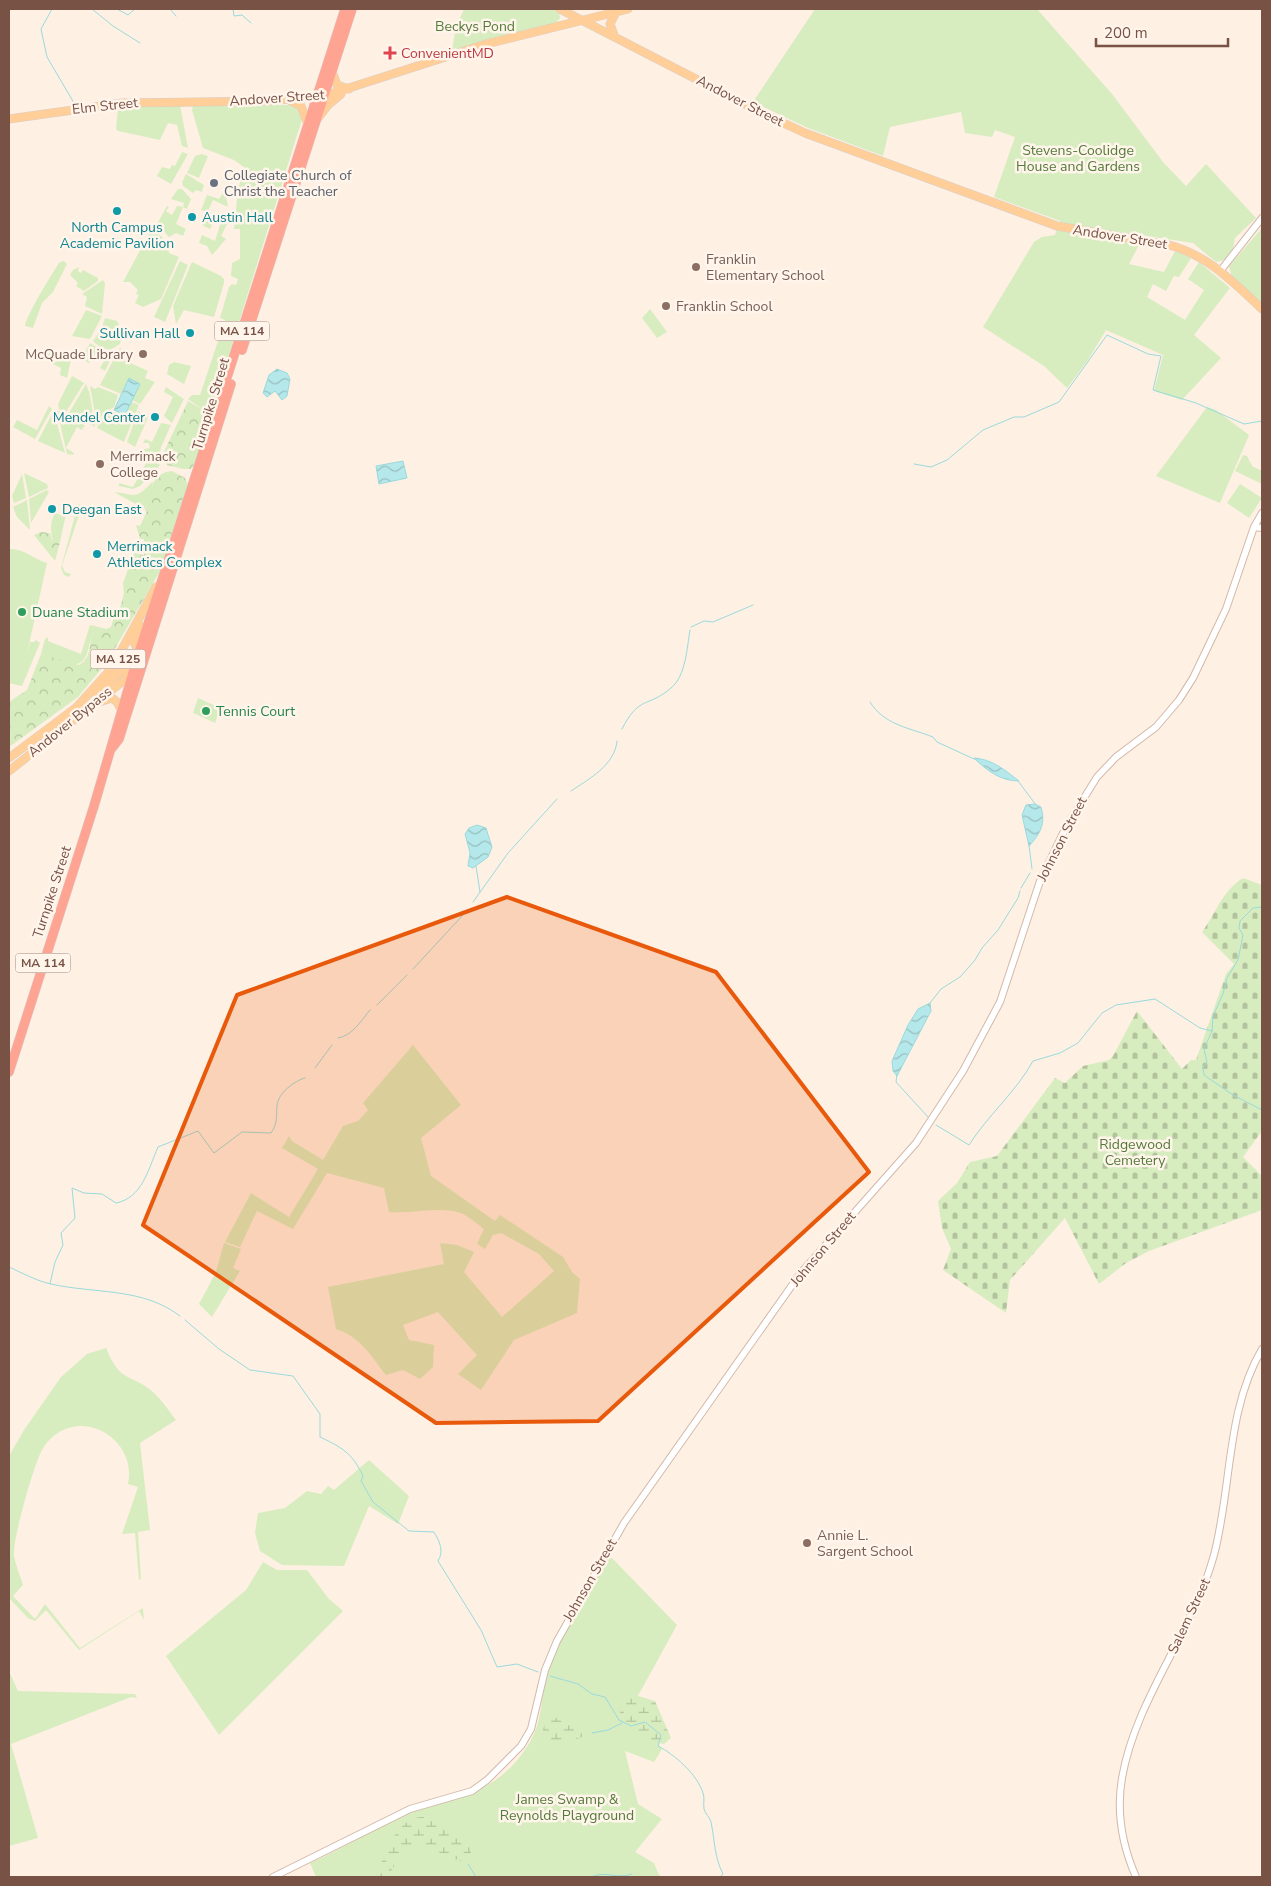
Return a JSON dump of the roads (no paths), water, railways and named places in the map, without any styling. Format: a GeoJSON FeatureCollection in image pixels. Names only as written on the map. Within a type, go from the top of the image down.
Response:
{"type":"FeatureCollection","features":[{"type":"Feature","properties":{"kind":"highway","name":"Turnpike Street"},"geometry":{"type":"LineString","coordinates":[[142,653],[163,577],[320,96],[345,9]]}},
{"type":"Feature","properties":{"kind":"highway","name":"Turnpike Street"},"geometry":{"type":"LineString","coordinates":[[320,96],[333,74],[352,9]]}},
{"type":"Feature","properties":{"kind":"highway","name":"Turnpike Street"},"geometry":{"type":"LineString","coordinates":[[9,1072],[112,748],[120,709],[142,653],[275,250],[311,122]]}},
{"type":"Feature","properties":{"kind":"highway","name":"Turnpike Street"},"geometry":{"type":"LineString","coordinates":[[112,748],[119,739],[135,671]]}},
{"type":"Feature","properties":{"kind":"main road"},"geometry":{"type":"LineString","coordinates":[[560,9],[584,20],[628,9]]}},
{"type":"Feature","properties":{"kind":"main road"},"geometry":{"type":"LineString","coordinates":[[560,9],[563,17],[560,26]]}},
{"type":"Feature","properties":{"kind":"main road"},"geometry":{"type":"LineString","coordinates":[[614,36],[610,24],[616,12]]}},
{"type":"Feature","properties":{"kind":"main road","name":"Andover Street"},"geometry":{"type":"LineString","coordinates":[[202,101],[289,100],[320,96],[349,89],[467,50],[584,20],[764,114],[819,138],[1059,226],[1181,248],[1220,270],[1262,310]]}},
{"type":"Feature","properties":{"kind":"main road"},"geometry":{"type":"LineString","coordinates":[[333,74],[337,85],[349,89]]}},
{"type":"Feature","properties":{"kind":"main road"},"geometry":{"type":"LineString","coordinates":[[289,100],[301,106],[311,122],[334,99],[349,89]]}},
{"type":"Feature","properties":{"kind":"main road","name":"Elm Street"},"geometry":{"type":"LineString","coordinates":[[9,119],[123,102],[202,101]]}},
{"type":"Feature","properties":{"kind":"main road","name":"MA 125"},"geometry":{"type":"LineString","coordinates":[[74,709],[112,668],[163,577]]}},
{"type":"Feature","properties":{"kind":"main road"},"geometry":{"type":"LineString","coordinates":[[142,653],[134,642],[150,601]]}},
{"type":"Feature","properties":{"kind":"main road","name":"Andover Bypass"},"geometry":{"type":"LineString","coordinates":[[9,758],[120,672],[135,671]]}},
{"type":"Feature","properties":{"kind":"main road","name":"Andover Bypass"},"geometry":{"type":"LineString","coordinates":[[9,771],[135,671]]}},
{"type":"Feature","properties":{"kind":"main road"},"geometry":{"type":"LineString","coordinates":[[89,708],[110,698],[117,702],[120,709]]}},
{"type":"Feature","properties":{"kind":"street"},"geometry":{"type":"LineString","coordinates":[[1220,270],[1262,218]]}},
{"type":"Feature","properties":{"kind":"street","name":"Johnson Street"},"geometry":{"type":"LineString","coordinates":[[274,1877],[410,1809],[472,1790],[487,1780],[521,1746],[531,1729],[547,1664],[557,1641],[624,1523],[800,1274],[916,1143],[963,1070],[1000,1002],[1042,876],[1066,827],[1097,777],[1116,757],[1156,727],[1179,700],[1193,678],[1231,598],[1254,527],[1262,513]]}},
{"type":"Feature","properties":{"kind":"street"},"geometry":{"type":"LineString","coordinates":[[1254,527],[1262,528]]}},
{"type":"Feature","properties":{"kind":"street","name":"Salem Street"},"geometry":{"type":"LineString","coordinates":[[1136,1877],[1122,1833],[1119,1803],[1122,1776],[1143,1712],[1208,1575],[1219,1536],[1242,1396],[1254,1364],[1262,1350]]}},
{"type":"Feature","properties":{"kind":"water"},"geometry":{"type":"Polygon","coordinates":[[[277,369],[287,373],[290,379],[287,396],[282,400],[275,391],[267,397],[263,393],[269,375],[277,369]]]}},
{"type":"Feature","properties":{"kind":"water"},"geometry":{"type":"Polygon","coordinates":[[[129,378],[140,384],[125,415],[114,410],[129,378]]]}},
{"type":"Feature","properties":{"kind":"water"},"geometry":{"type":"Polygon","coordinates":[[[403,461],[407,478],[379,484],[376,466],[403,461]]]}},
{"type":"Feature","properties":{"kind":"water"},"geometry":{"type":"Polygon","coordinates":[[[974,758],[987,760],[1019,781],[1012,781],[995,774],[974,758]]]}},
{"type":"Feature","properties":{"kind":"water"},"geometry":{"type":"Polygon","coordinates":[[[1035,804],[1041,807],[1043,819],[1039,833],[1029,846],[1022,815],[1026,805],[1035,804]]]}},
{"type":"Feature","properties":{"kind":"water"},"geometry":{"type":"Polygon","coordinates":[[[477,825],[486,828],[492,847],[488,857],[473,868],[468,866],[470,853],[465,834],[469,828],[477,825]]]}},
{"type":"Feature","properties":{"kind":"water"},"geometry":{"type":"Polygon","coordinates":[[[930,1003],[931,1011],[897,1076],[893,1071],[892,1061],[908,1025],[918,1009],[930,1003]]]}},
{"type":"Feature","properties":{"kind":"waterway"},"geometry":{"type":"LineString","coordinates":[[52,9],[41,29],[47,57],[74,103]]}},
{"type":"Feature","properties":{"kind":"waterway"},"geometry":{"type":"LineString","coordinates":[[92,9],[113,26],[140,43]]}},
{"type":"Feature","properties":{"kind":"waterway"},"geometry":{"type":"LineString","coordinates":[[117,9],[128,15],[135,9]]}},
{"type":"Feature","properties":{"kind":"waterway"},"geometry":{"type":"LineString","coordinates":[[170,9],[176,16]]}},
{"type":"Feature","properties":{"kind":"waterway"},"geometry":{"type":"LineString","coordinates":[[233,9],[234,16],[242,15],[251,23]]}},
{"type":"Feature","properties":{"kind":"waterway"},"geometry":{"type":"LineString","coordinates":[[914,464],[931,467],[947,460],[983,430],[1014,417],[1024,417],[1059,402],[1107,335],[1148,354],[1161,356],[1153,390],[1196,403],[1244,424],[1262,421]]}},
{"type":"Feature","properties":{"kind":"waterway"},"geometry":{"type":"LineString","coordinates":[[691,627],[704,621],[713,622],[753,605]]}},
{"type":"Feature","properties":{"kind":"waterway"},"geometry":{"type":"LineString","coordinates":[[622,729],[628,718],[639,706],[663,694],[676,683],[683,669],[690,630]]}},
{"type":"Feature","properties":{"kind":"waterway"},"geometry":{"type":"LineString","coordinates":[[870,702],[876,710],[890,721],[933,737],[937,742],[974,759]]}},
{"type":"Feature","properties":{"kind":"waterway"},"geometry":{"type":"LineString","coordinates":[[571,791],[593,776],[606,764],[612,757],[617,741]]}},
{"type":"Feature","properties":{"kind":"waterway"},"geometry":{"type":"LineString","coordinates":[[1018,781],[1036,805]]}},
{"type":"Feature","properties":{"kind":"waterway"},"geometry":{"type":"LineString","coordinates":[[473,902],[508,853],[557,799]]}},
{"type":"Feature","properties":{"kind":"waterway"},"geometry":{"type":"LineString","coordinates":[[1029,845],[1032,869]]}},
{"type":"Feature","properties":{"kind":"waterway"},"geometry":{"type":"LineString","coordinates":[[476,866],[480,892]]}},
{"type":"Feature","properties":{"kind":"waterway"},"geometry":{"type":"LineString","coordinates":[[1021,888],[1030,873]]}},
{"type":"Feature","properties":{"kind":"waterway"},"geometry":{"type":"LineString","coordinates":[[930,1003],[941,989],[960,977],[975,960],[982,948],[998,930],[1018,898],[1020,891]]}},
{"type":"Feature","properties":{"kind":"waterway"},"geometry":{"type":"LineString","coordinates":[[1262,907],[1253,908],[1240,921],[1239,928],[1243,935],[1238,960],[1227,978],[1223,994],[1213,1016],[1212,1031],[1204,1049],[1207,1062],[1203,1067],[1204,1075],[1233,1095],[1262,1110]]}},
{"type":"Feature","properties":{"kind":"waterway"},"geometry":{"type":"LineString","coordinates":[[413,969],[463,915]]}},
{"type":"Feature","properties":{"kind":"waterway"},"geometry":{"type":"LineString","coordinates":[[377,1005],[407,975]]}},
{"type":"Feature","properties":{"kind":"waterway"},"geometry":{"type":"LineString","coordinates":[[936,1125],[969,1145],[1033,1061],[1060,1053],[1078,1043],[1102,1013],[1116,1005],[1155,999],[1200,1028],[1212,1031]]}},
{"type":"Feature","properties":{"kind":"waterway"},"geometry":{"type":"LineString","coordinates":[[338,1038],[352,1031],[370,1010]]}},
{"type":"Feature","properties":{"kind":"waterway"},"geometry":{"type":"LineString","coordinates":[[315,1068],[332,1045]]}},
{"type":"Feature","properties":{"kind":"waterway"},"geometry":{"type":"LineString","coordinates":[[897,1074],[896,1082],[928,1117]]}},
{"type":"Feature","properties":{"kind":"waterway"},"geometry":{"type":"LineString","coordinates":[[50,1284],[55,1262],[63,1245],[61,1233],[75,1218],[72,1188],[84,1193],[102,1194],[116,1203],[125,1200],[138,1189],[147,1174],[158,1147],[198,1131],[214,1153],[242,1132],[271,1133],[276,1123],[278,1101],[283,1092],[305,1078]]}},
{"type":"Feature","properties":{"kind":"waterway"},"geometry":{"type":"LineString","coordinates":[[9,1267],[51,1284],[118,1293],[150,1300],[180,1316]]}},
{"type":"Feature","properties":{"kind":"waterway"},"geometry":{"type":"LineString","coordinates":[[185,1320],[219,1349],[250,1370],[293,1376],[320,1414],[320,1437],[341,1448],[351,1456],[363,1476],[361,1481],[373,1502],[409,1531],[434,1532],[441,1546],[441,1554],[438,1561],[481,1630],[497,1667],[517,1664],[538,1672]]}},
{"type":"Feature","properties":{"kind":"waterway"},"geometry":{"type":"LineString","coordinates":[[550,1676],[578,1684],[592,1694],[605,1697],[619,1720],[631,1726],[645,1722],[661,1735],[658,1746],[671,1754],[691,1772],[703,1793],[704,1809],[711,1822],[716,1855],[723,1874],[720,1877]]}},
{"type":"Feature","properties":{"kind":"waterway"},"geometry":{"type":"LineString","coordinates":[[592,1733],[608,1730],[622,1723]]}},
{"type":"Feature","properties":{"kind":"waterway"},"geometry":{"type":"LineString","coordinates":[[468,1864],[476,1877]]}},
{"type":"Feature","properties":{"kind":"waterway"},"geometry":{"type":"LineString","coordinates":[[591,1877],[601,1874],[622,1876],[632,1874]]}},
{"type":"Feature","properties":{"kind":"place","name":"ConvenientMD"},"geometry":{"type":"Point","coordinates":[390,53]}},
{"type":"Feature","properties":{"kind":"place","name":"Collegiate Church of Christ the Teacher"},"geometry":{"type":"Point","coordinates":[214,183]}},
{"type":"Feature","properties":{"kind":"place","name":"North Campus Academic Pavilion"},"geometry":{"type":"Point","coordinates":[117,211]}},
{"type":"Feature","properties":{"kind":"place","name":"Austin Hall"},"geometry":{"type":"Point","coordinates":[192,217]}},
{"type":"Feature","properties":{"kind":"place","name":"Franklin Elementary School"},"geometry":{"type":"Point","coordinates":[696,267]}},
{"type":"Feature","properties":{"kind":"place","name":"Franklin School"},"geometry":{"type":"Point","coordinates":[666,306]}},
{"type":"Feature","properties":{"kind":"place","name":"Sullivan Hall"},"geometry":{"type":"Point","coordinates":[190,333]}},
{"type":"Feature","properties":{"kind":"place","name":"McQuade Library"},"geometry":{"type":"Point","coordinates":[143,354]}},
{"type":"Feature","properties":{"kind":"place","name":"Mendel Center"},"geometry":{"type":"Point","coordinates":[155,417]}},
{"type":"Feature","properties":{"kind":"place","name":"Merrimack College"},"geometry":{"type":"Point","coordinates":[100,464]}},
{"type":"Feature","properties":{"kind":"place","name":"Deegan East"},"geometry":{"type":"Point","coordinates":[52,509]}},
{"type":"Feature","properties":{"kind":"place","name":"Merrimack Athletics Complex"},"geometry":{"type":"Point","coordinates":[97,554]}},
{"type":"Feature","properties":{"kind":"place","name":"Duane Stadium"},"geometry":{"type":"Point","coordinates":[22,612]}},
{"type":"Feature","properties":{"kind":"place","name":"Tennis Court"},"geometry":{"type":"Point","coordinates":[206,711]}},
{"type":"Feature","properties":{"kind":"place","name":"Annie L. Sargent School"},"geometry":{"type":"Point","coordinates":[807,1543]}},
{"type":"Feature","properties":{"kind":"park label","name":"Beckys Pond"},"geometry":{"type":"Point","coordinates":[475,26]}},
{"type":"Feature","properties":{"kind":"park label","name":"Stevens-Coolidge House and Gardens"},"geometry":{"type":"Point","coordinates":[1078,158]}},
{"type":"Feature","properties":{"kind":"park label","name":"Ridgewood Cemetery"},"geometry":{"type":"Point","coordinates":[1135,1152]}},
{"type":"Feature","properties":{"kind":"park label","name":"James Swamp & Reynolds Playground"},"geometry":{"type":"Point","coordinates":[567,1808]}}]}
